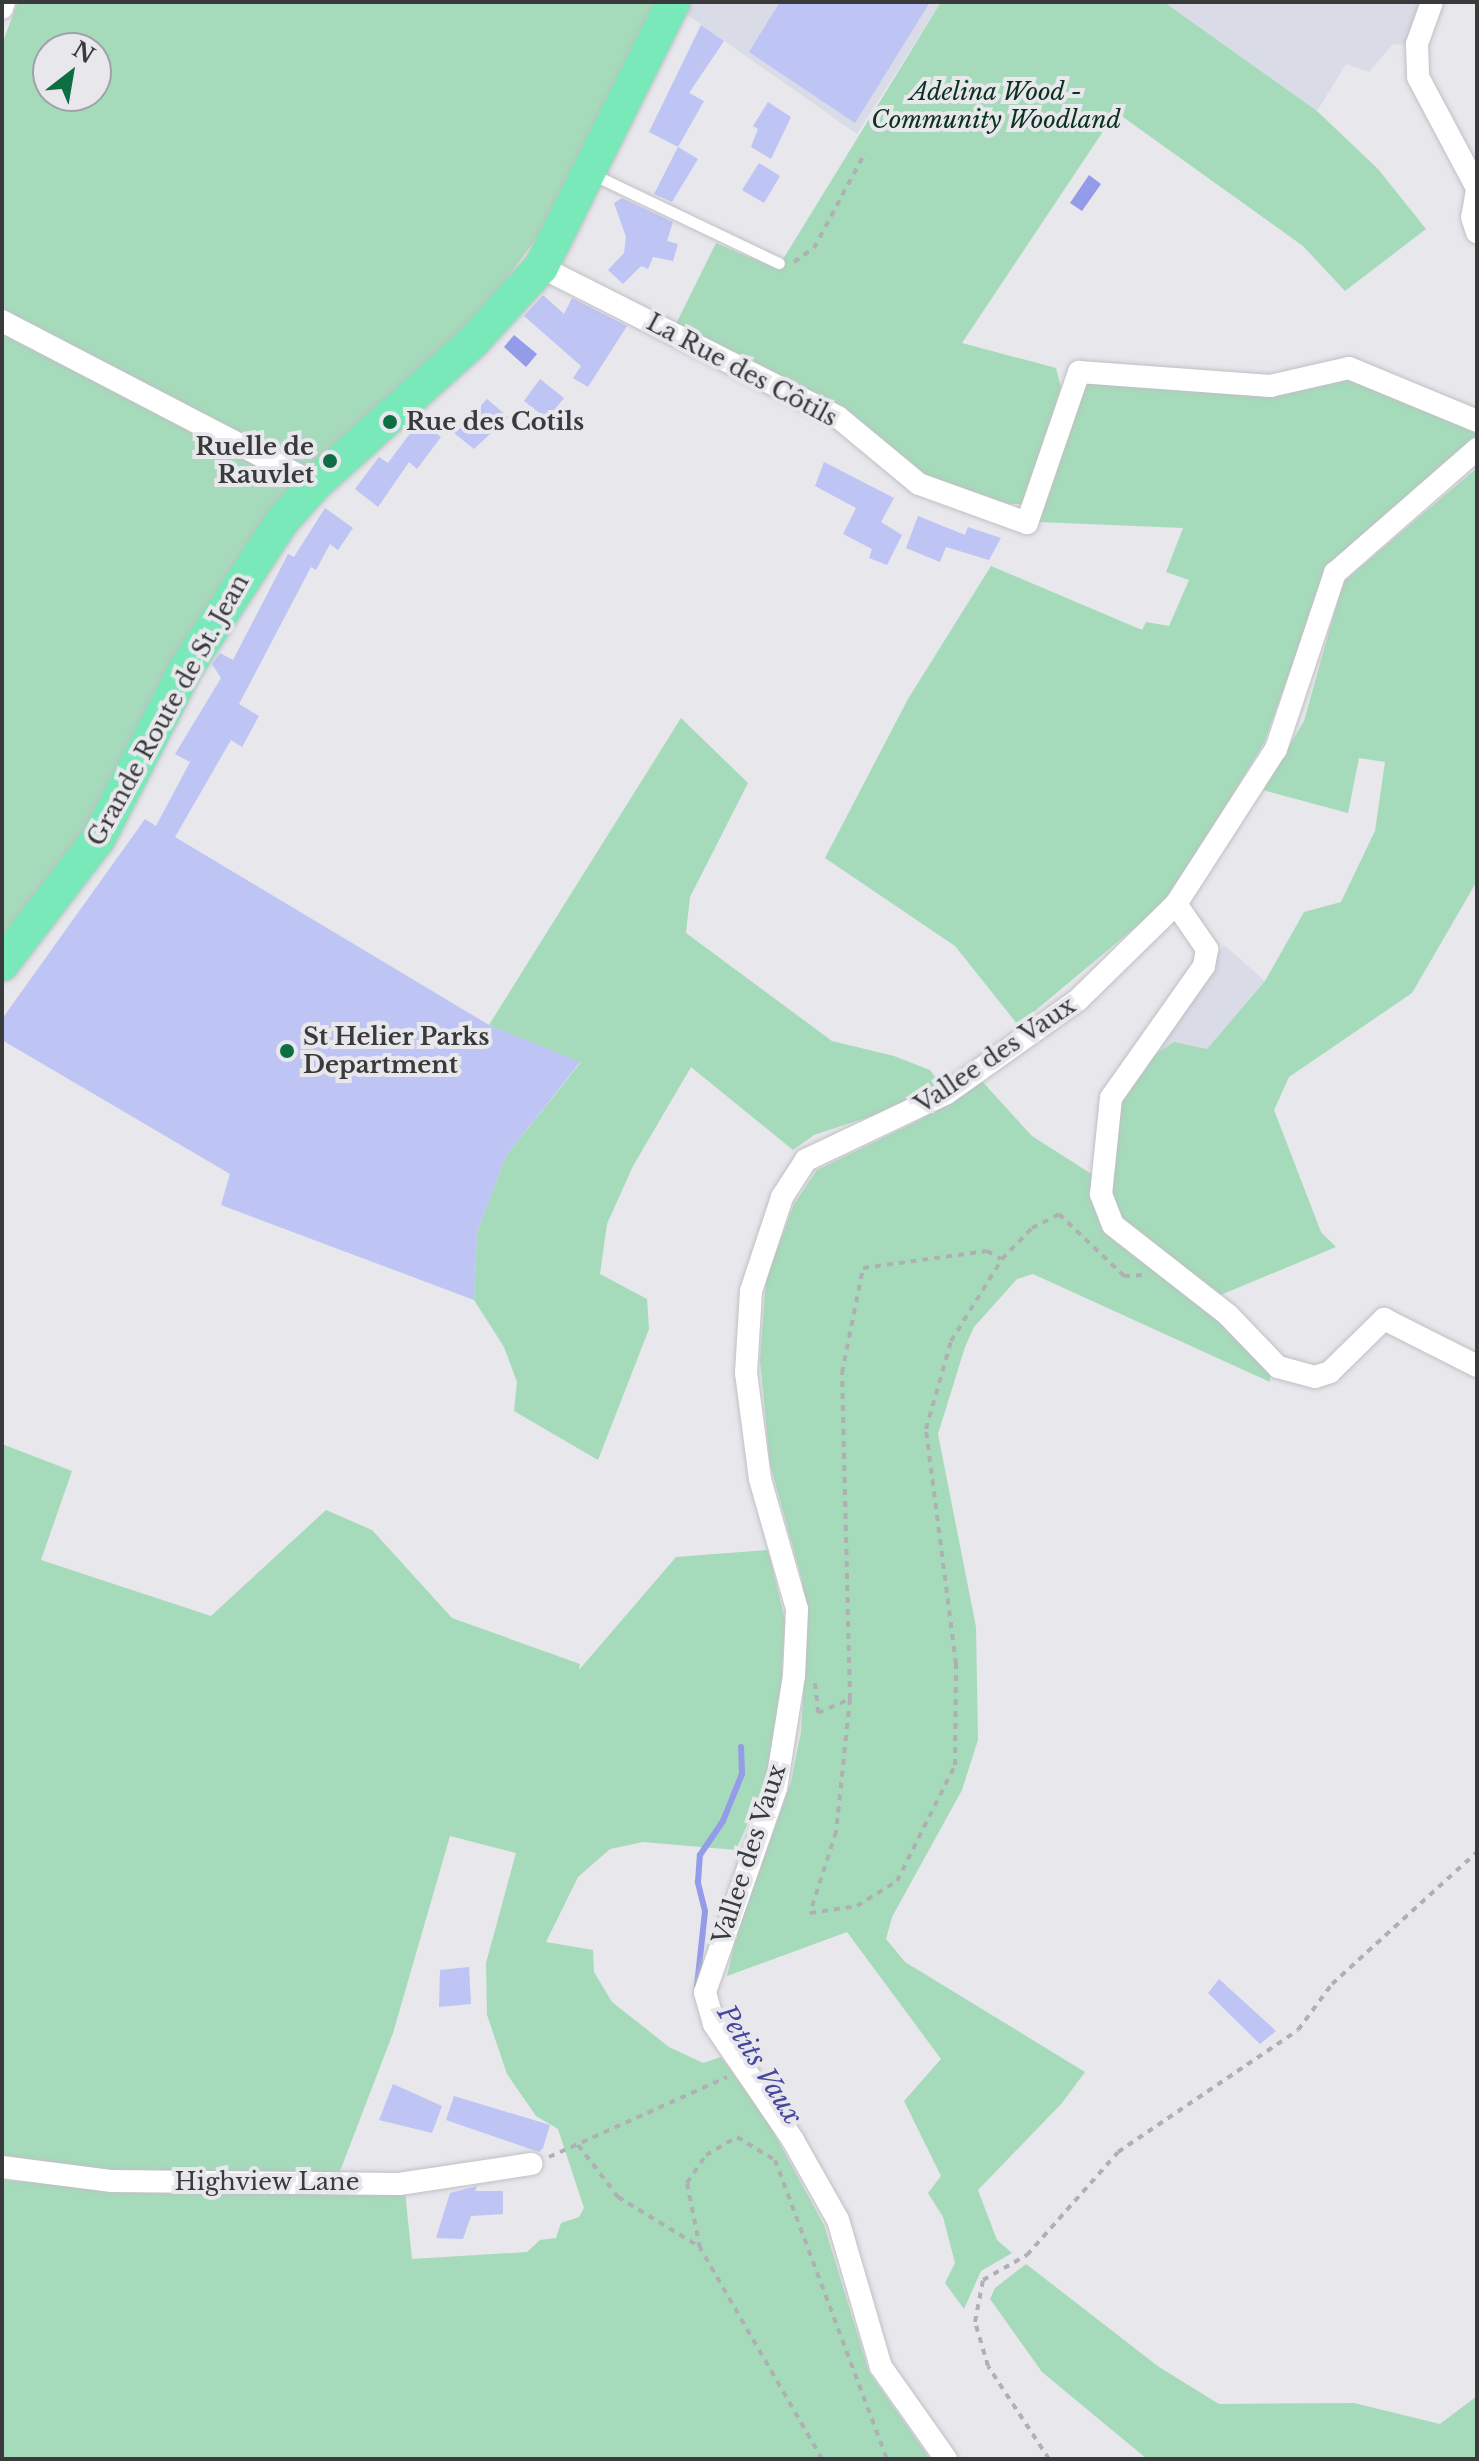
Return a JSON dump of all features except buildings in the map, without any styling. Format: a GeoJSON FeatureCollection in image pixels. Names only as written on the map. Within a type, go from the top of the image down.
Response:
{"type":"FeatureCollection","features":[{"type":"Feature","properties":{"kind":"main road","name":"Grande Route de St. Jean"},"geometry":{"type":"LineString","coordinates":[[2,964],[98,839],[186,668],[248,569],[315,484],[473,341],[541,267],[591,174],[673,2]]}},
{"type":"Feature","properties":{"kind":"street"},"geometry":{"type":"LineString","coordinates":[[2,8],[4,2]]}},
{"type":"Feature","properties":{"kind":"street"},"geometry":{"type":"LineString","coordinates":[[1432,2],[1417,44],[1418,77],[1477,189],[1472,217],[1477,232]]}},
{"type":"Feature","properties":{"kind":"street","name":"La Rue des Côtils"},"geometry":{"type":"LineString","coordinates":[[541,267],[838,417],[919,484],[1027,523],[1079,372],[1270,386],[1349,368],[1477,421]]}},
{"type":"Feature","properties":{"kind":"street"},"geometry":{"type":"LineString","coordinates":[[2,321],[315,484]]}},
{"type":"Feature","properties":{"kind":"street","name":"Vallee des Vaux"},"geometry":{"type":"LineString","coordinates":[[946,2459],[881,2367],[838,2220],[793,2140],[714,2024],[705,1992],[776,1788],[794,1676],[797,1609],[760,1479],[746,1373],[751,1291],[782,1197],[806,1160],[947,1093],[1078,1000],[1176,904],[1276,749],[1335,573],[1477,449]]}},
{"type":"Feature","properties":{"kind":"street"},"geometry":{"type":"LineString","coordinates":[[1176,904],[1207,949],[1204,966],[1111,1098],[1104,1142],[1101,1194],[1113,1225],[1228,1315],[1278,1367],[1299,1375],[1330,1372],[1384,1319],[1477,1366]]}},
{"type":"Feature","properties":{"kind":"street","name":"Highview Lane"},"geometry":{"type":"LineString","coordinates":[[2,2167],[112,2181],[399,2184],[532,2164]]}},
{"type":"Feature","properties":{"kind":"lane"},"geometry":{"type":"LineString","coordinates":[[591,174],[779,263]]}},
{"type":"Feature","properties":{"kind":"path"},"geometry":{"type":"LineString","coordinates":[[779,263],[803,260],[814,248],[865,153]]}},
{"type":"Feature","properties":{"kind":"path"},"geometry":{"type":"LineString","coordinates":[[1002,1259],[987,1251],[863,1268],[842,1373],[850,1699],[836,1832],[810,1913],[857,1906],[897,1881],[955,1765],[956,1664],[926,1429],[951,1341],[1002,1259],[1032,1228],[1059,1214],[1124,1276],[1146,1274],[1143,1247]]}},
{"type":"Feature","properties":{"kind":"path"},"geometry":{"type":"LineString","coordinates":[[814,1672],[818,1713],[850,1699]]}},
{"type":"Feature","properties":{"kind":"path"},"geometry":{"type":"LineString","coordinates":[[1049,2459],[988,2366],[975,2322],[983,2280],[1027,2255],[1118,2152],[1298,2030],[1332,1984],[1477,1852]]}},
{"type":"Feature","properties":{"kind":"path"},"geometry":{"type":"LineString","coordinates":[[532,2164],[726,2078]]}},
{"type":"Feature","properties":{"kind":"path"},"geometry":{"type":"LineString","coordinates":[[822,2459],[700,2248],[687,2183],[706,2155],[737,2137],[775,2160],[887,2459]]}},
{"type":"Feature","properties":{"kind":"path"},"geometry":{"type":"LineString","coordinates":[[578,2145],[618,2197],[700,2248]]}},
{"type":"Feature","properties":{"kind":"shaded area"},"geometry":{"type":"Polygon","coordinates":[[[688,2],[941,2],[857,134],[682,11],[688,2]]]}},
{"type":"Feature","properties":{"kind":"shaded area"},"geometry":{"type":"Polygon","coordinates":[[[1164,2],[1420,2],[1411,46],[1393,44],[1369,72],[1346,64],[1317,111],[1164,2]]]}},
{"type":"Feature","properties":{"kind":"shaded area"},"geometry":{"type":"Polygon","coordinates":[[[1224,945],[1265,981],[1207,1049],[1174,1042],[1147,1060],[1224,945]]]}},
{"type":"Feature","properties":{"kind":"green space"},"geometry":{"type":"Polygon","coordinates":[[[18,2],[656,2],[541,232],[476,320],[430,364],[156,700],[75,844],[2,942],[2,44],[18,2]]]}},
{"type":"Feature","properties":{"kind":"green space","name":"Adelina Wood - Community Woodland"},"geometry":{"type":"Polygon","coordinates":[[[941,2],[1164,2],[1317,111],[1378,169],[1426,229],[1345,291],[1303,246],[1116,112],[962,343],[1056,368],[1061,387],[1027,504],[1009,504],[908,469],[834,402],[674,328],[716,243],[777,269],[941,2]]]}},
{"type":"Feature","properties":{"kind":"green space"},"geometry":{"type":"Polygon","coordinates":[[[1349,376],[1477,428],[1477,440],[1328,566],[1264,743],[1168,900],[1018,1025],[955,946],[825,858],[908,699],[991,566],[1142,630],[1146,622],[1169,626],[1189,580],[1166,572],[1183,528],[1039,522],[1086,380],[1349,376]]]}},
{"type":"Feature","properties":{"kind":"green space"},"geometry":{"type":"Polygon","coordinates":[[[1477,468],[1477,881],[1412,993],[1289,1077],[1274,1110],[1321,1232],[1336,1247],[1218,1296],[1118,1220],[1108,1195],[1119,1101],[1147,1060],[1174,1042],[1207,1049],[1265,981],[1304,912],[1341,902],[1375,831],[1385,762],[1359,758],[1348,813],[1263,790],[1304,721],[1343,582],[1477,468]]]}},
{"type":"Feature","properties":{"kind":"green space"},"geometry":{"type":"Polygon","coordinates":[[[681,718],[748,783],[690,897],[686,933],[832,1041],[894,1056],[930,1070],[940,1083],[911,1103],[814,1135],[793,1150],[691,1067],[633,1166],[607,1224],[600,1274],[647,1299],[649,1329],[598,1460],[514,1411],[517,1382],[504,1347],[474,1300],[477,1232],[506,1156],[580,1063],[489,1025],[681,718]]]}},
{"type":"Feature","properties":{"kind":"green space"},"geometry":{"type":"Polygon","coordinates":[[[980,1079],[1032,1136],[1093,1175],[1089,1195],[1106,1233],[1220,1319],[1271,1370],[1270,1382],[1033,1274],[1017,1279],[974,1327],[965,1347],[938,1434],[976,1627],[978,1740],[962,1790],[892,1917],[886,1939],[905,1962],[1085,2072],[1062,2103],[978,2190],[997,2240],[1012,2253],[981,2271],[964,2309],[945,2283],[955,2263],[943,2217],[928,2193],[941,2176],[904,2101],[941,2059],[847,1932],[727,1976],[737,1933],[791,1782],[801,1732],[807,1629],[802,1580],[770,1464],[760,1360],[766,1279],[794,1204],[817,1170],[920,1120],[980,1079]]]}},
{"type":"Feature","properties":{"kind":"green space"},"geometry":{"type":"Polygon","coordinates":[[[2,1444],[72,1471],[41,1560],[211,1616],[326,1510],[372,1530],[452,1618],[580,1664],[579,1670],[676,1557],[768,1550],[785,1620],[779,1722],[763,1789],[736,1850],[643,1842],[610,1849],[578,1877],[546,1942],[593,1950],[594,1972],[612,2002],[669,2047],[703,2063],[721,2057],[763,2113],[824,2225],[869,2372],[930,2459],[2,2459],[2,2180],[118,2188],[405,2192],[412,2259],[527,2252],[540,2240],[556,2238],[561,2223],[579,2217],[584,2208],[558,2129],[536,2116],[507,2074],[487,2015],[486,1963],[516,1853],[450,1836],[393,2033],[337,2179],[123,2175],[2,2162],[2,1444]]]}},
{"type":"Feature","properties":{"kind":"green space"},"geometry":{"type":"Polygon","coordinates":[[[1026,2264],[1159,2367],[1219,2404],[1354,2403],[1440,2424],[1477,2396],[1477,2459],[1147,2459],[1042,2372],[990,2299],[995,2288],[1026,2264]]]}},
{"type":"Feature","properties":{"kind":"water"},"geometry":{"type":"Polygon","coordinates":[[[1089,175],[1101,184],[1082,211],[1070,203],[1089,175]]]}},
{"type":"Feature","properties":{"kind":"water"},"geometry":{"type":"Polygon","coordinates":[[[514,335],[537,354],[526,367],[504,347],[514,335]]]}},
{"type":"Feature","properties":{"kind":"waterway","name":"Petits Vaux"},"geometry":{"type":"LineString","coordinates":[[697,1986],[705,1911],[698,1882],[700,1855],[723,1821],[742,1774],[741,1747]]}},
{"type":"Feature","properties":{"kind":"place","name":"Rue des Cotils"},"geometry":{"type":"Point","coordinates":[390,422]}},
{"type":"Feature","properties":{"kind":"place","name":"Ruelle de Rauvlet"},"geometry":{"type":"Point","coordinates":[330,461]}},
{"type":"Feature","properties":{"kind":"place","name":"St Helier Parks Department"},"geometry":{"type":"Point","coordinates":[287,1051]}}]}
